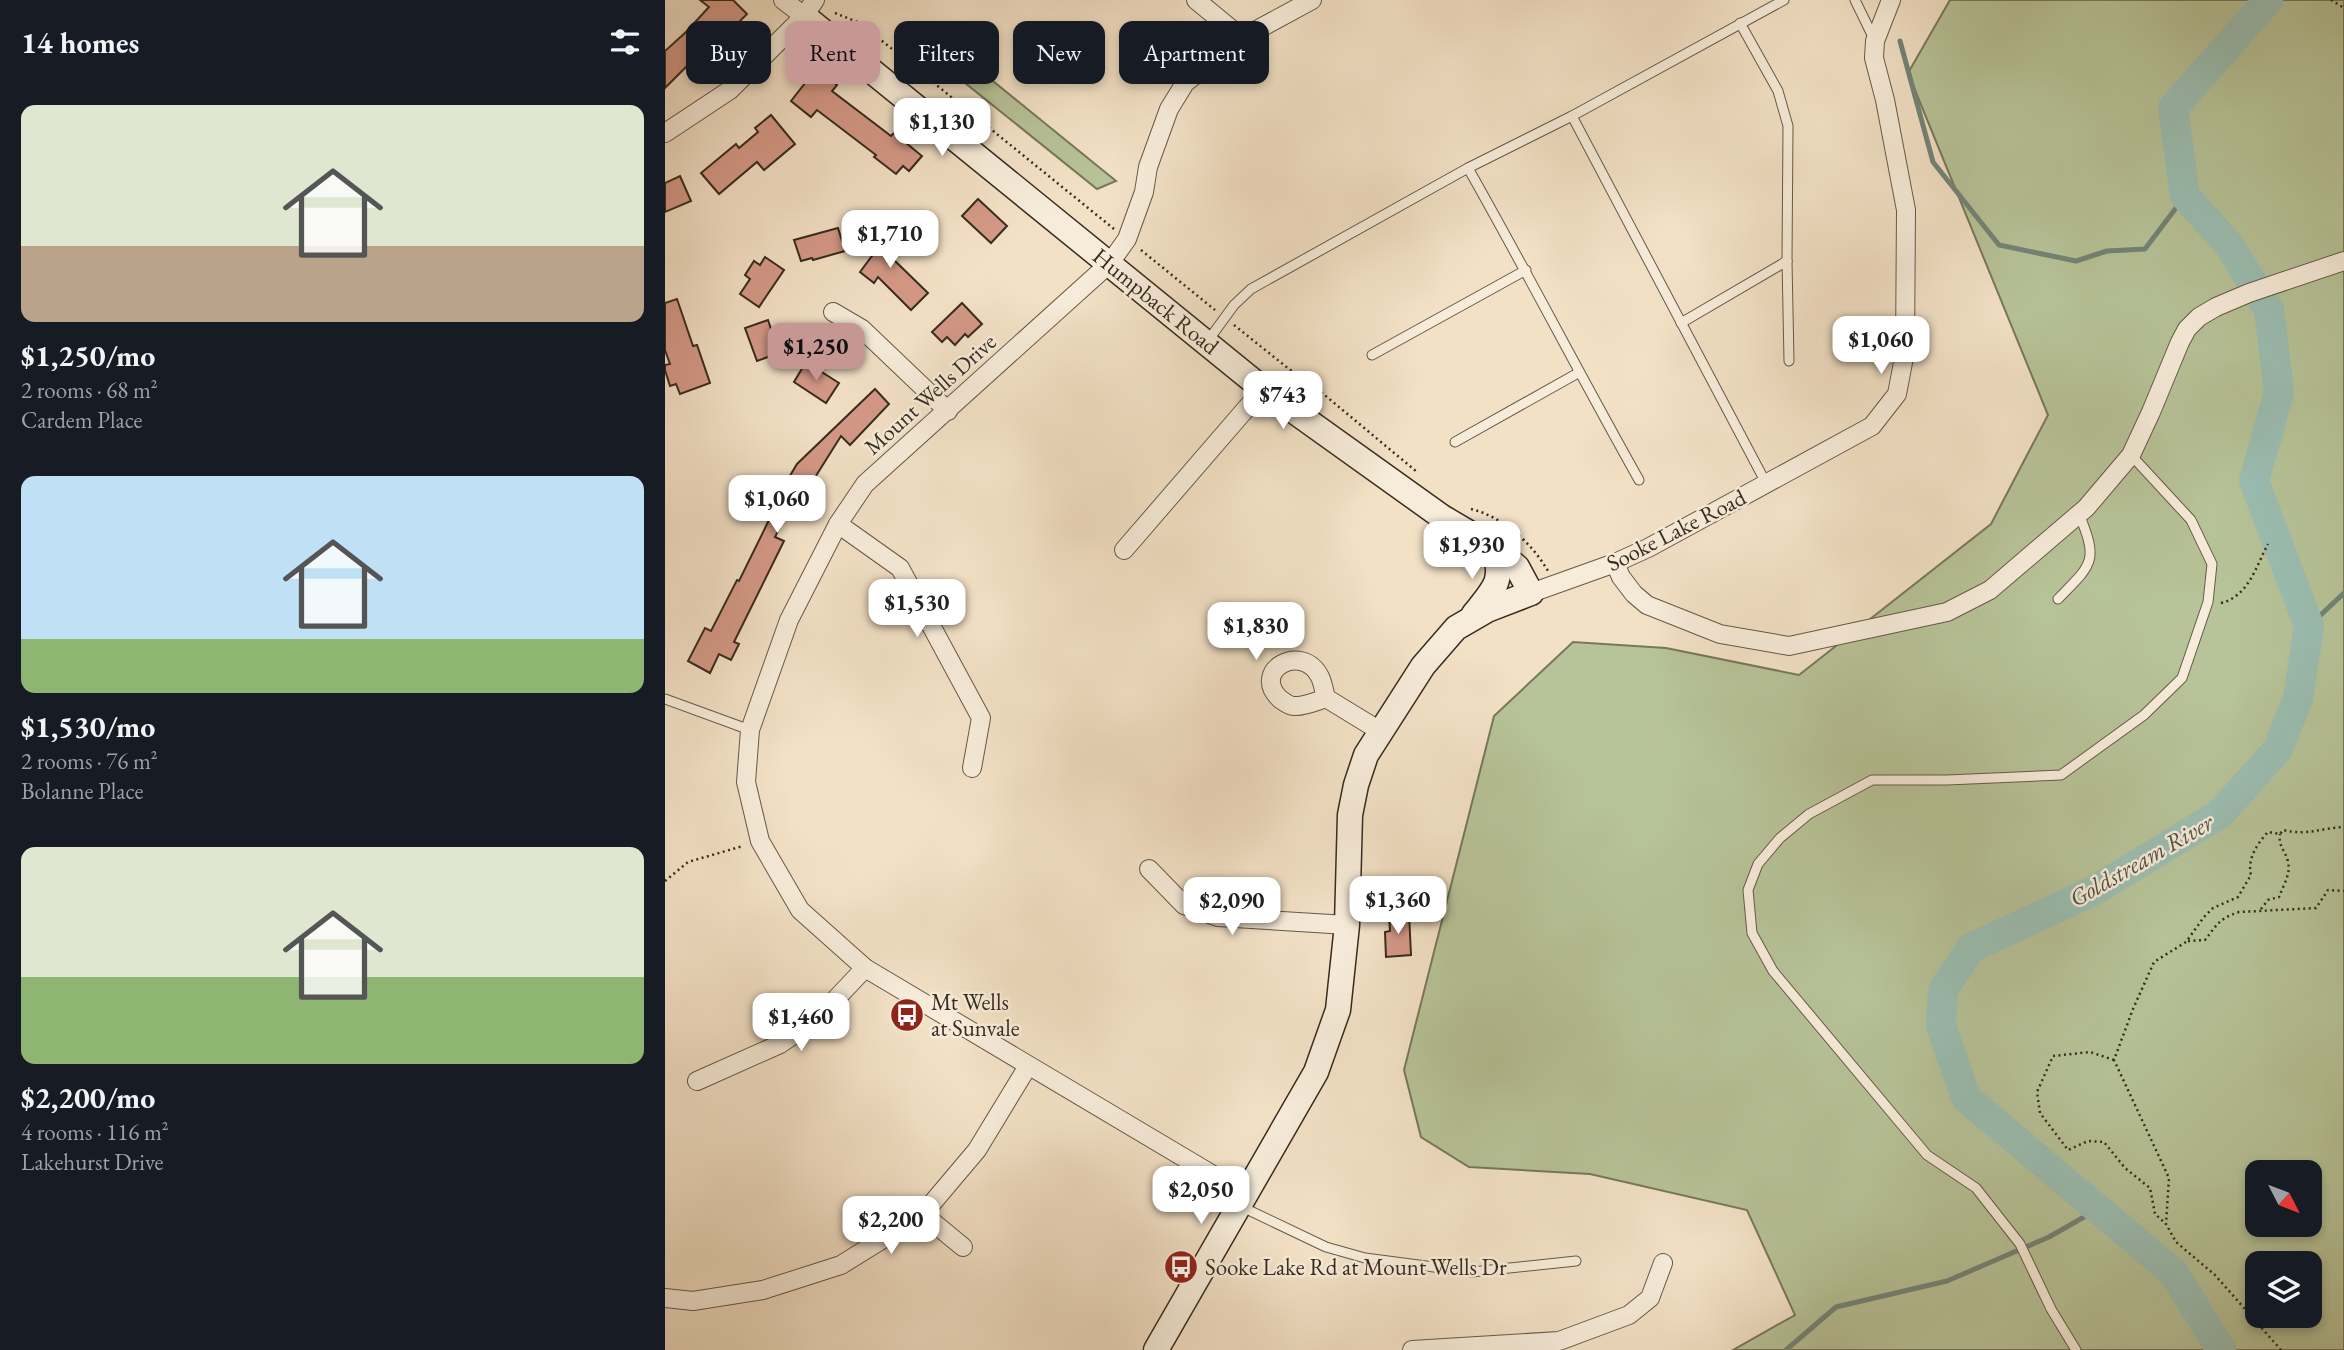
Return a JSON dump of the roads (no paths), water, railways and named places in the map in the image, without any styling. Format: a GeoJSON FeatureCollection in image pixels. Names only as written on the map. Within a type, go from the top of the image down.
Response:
{"type":"FeatureCollection","features":[{"type":"Feature","properties":{"kind":"street","name":"Humpback Road"},"geometry":{"type":"LineString","coordinates":[[783,0],[809,8],[1263,389],[1441,517],[1493,547],[1517,567],[1531,593]]}},
{"type":"Feature","properties":{"kind":"street"},"geometry":{"type":"LineString","coordinates":[[1196,0],[1221,21]]}},
{"type":"Feature","properties":{"kind":"street","name":"Mount Wells Drive"},"geometry":{"type":"LineString","coordinates":[[1269,23],[1312,0]]}},
{"type":"Feature","properties":{"kind":"street","name":"Sooke Lake Road"},"geometry":{"type":"LineString","coordinates":[[1156,1350],[1316,1072],[1338,1010],[1347,925],[1350,815],[1356,785],[1366,755],[1380,731],[1439,645],[1472,617],[1648,548],[1872,426],[1897,394],[1905,352],[1906,210],[1885,100],[1874,58],[1875,41],[1891,0]]}},
{"type":"Feature","properties":{"kind":"street"},"geometry":{"type":"LineString","coordinates":[[665,133],[730,90],[809,8]]}},
{"type":"Feature","properties":{"kind":"street","name":"Mount Wells Drive"},"geometry":{"type":"LineString","coordinates":[[1184,84],[1169,109],[1148,167],[1144,192],[1127,239],[1110,263],[865,484],[838,524],[789,620],[750,730],[746,782],[760,841],[800,910],[865,968],[1242,1200]]}},
{"type":"Feature","properties":{"kind":"street"},"geometry":{"type":"LineString","coordinates":[[1615,563],[1621,577],[1647,605],[1720,634],[1789,646],[1947,612],[1990,590],[2079,514],[2131,454],[2187,330],[2199,317],[2249,293],[2344,261]]}},
{"type":"Feature","properties":{"kind":"street"},"geometry":{"type":"LineString","coordinates":[[833,312],[862,329],[948,411]]}},
{"type":"Feature","properties":{"kind":"street"},"geometry":{"type":"LineString","coordinates":[[1123,550],[1263,389]]}},
{"type":"Feature","properties":{"kind":"street"},"geometry":{"type":"LineString","coordinates":[[838,524],[900,568],[981,718],[972,768]]}},
{"type":"Feature","properties":{"kind":"street"},"geometry":{"type":"LineString","coordinates":[[1472,617],[1498,580],[1500,564],[1493,547]]}},
{"type":"Feature","properties":{"kind":"street"},"geometry":{"type":"LineString","coordinates":[[1326,698],[1380,731]]}},
{"type":"Feature","properties":{"kind":"street"},"geometry":{"type":"LineString","coordinates":[[1149,869],[1184,905],[1218,917],[1347,925]]}},
{"type":"Feature","properties":{"kind":"street"},"geometry":{"type":"LineString","coordinates":[[697,1081],[789,1038],[817,1019],[865,968]]}},
{"type":"Feature","properties":{"kind":"street"},"geometry":{"type":"LineString","coordinates":[[665,1298],[693,1301],[763,1290],[841,1265],[923,1214],[977,1150],[1028,1066]]}},
{"type":"Feature","properties":{"kind":"street"},"geometry":{"type":"LineString","coordinates":[[923,1214],[963,1247]]}},
{"type":"Feature","properties":{"kind":"street"},"geometry":{"type":"LineString","coordinates":[[1412,1350],[1559,1341],[1629,1315],[1650,1298],[1663,1263]]}},
{"type":"Feature","properties":{"kind":"lane"},"geometry":{"type":"LineString","coordinates":[[1206,343],[1234,305],[1251,289],[1784,0]]}},
{"type":"Feature","properties":{"kind":"lane"},"geometry":{"type":"LineString","coordinates":[[1855,0],[1875,41]]}},
{"type":"Feature","properties":{"kind":"lane"},"geometry":{"type":"LineString","coordinates":[[1740,23],[1778,91],[1788,127],[1789,361]]}},
{"type":"Feature","properties":{"kind":"lane"},"geometry":{"type":"LineString","coordinates":[[1572,116],[1766,483]]}},
{"type":"Feature","properties":{"kind":"lane"},"geometry":{"type":"LineString","coordinates":[[1468,169],[1526,270],[1579,373],[1639,480]]}},
{"type":"Feature","properties":{"kind":"lane"},"geometry":{"type":"LineString","coordinates":[[1681,323],[1787,261]]}},
{"type":"Feature","properties":{"kind":"lane"},"geometry":{"type":"LineString","coordinates":[[1372,355],[1526,270]]}},
{"type":"Feature","properties":{"kind":"lane"},"geometry":{"type":"LineString","coordinates":[[1455,442],[1579,373]]}},
{"type":"Feature","properties":{"kind":"lane"},"geometry":{"type":"LineString","coordinates":[[2076,1350],[2051,1309],[2020,1244],[1976,1188],[1927,1155],[1773,971],[1752,933],[1748,890],[1758,864],[1780,838],[1809,814],[1872,780],[2061,775],[2144,715],[2182,678],[2208,602],[2213,564],[2191,520],[2131,454]]}},
{"type":"Feature","properties":{"kind":"lane"},"geometry":{"type":"LineString","coordinates":[[2058,600],[2083,574],[2091,556],[2090,541],[2079,514]]}},
{"type":"Feature","properties":{"kind":"lane"},"geometry":{"type":"LineString","coordinates":[[665,699],[750,730]]}},
{"type":"Feature","properties":{"kind":"lane"},"geometry":{"type":"LineString","coordinates":[[1242,1200],[1326,1247],[1365,1258],[1472,1272],[1576,1261]]}},
{"type":"Feature","properties":{"kind":"waterway","name":"Goldstream River"},"geometry":{"type":"LineString","coordinates":[[2221,1350],[2174,1273],[1966,1098],[1941,1026],[1943,990],[1971,948],[2093,891],[2220,814],[2278,749],[2298,698],[2309,626],[2254,481],[2279,392],[2269,310],[2229,245],[2185,196],[2173,108],[2268,0]]}},
{"type":"Feature","properties":{"kind":"waterway"},"geometry":{"type":"LineString","coordinates":[[1900,41],[1933,162],[1999,245],[2076,261],[2107,251],[2145,249],[2185,196]]}},
{"type":"Feature","properties":{"kind":"waterway"},"geometry":{"type":"LineString","coordinates":[[2309,626],[2344,593]]}},
{"type":"Feature","properties":{"kind":"waterway"},"geometry":{"type":"LineString","coordinates":[[1786,1350],[1836,1307],[1947,1281],[2049,1237],[2098,1209]]}},
{"type":"Feature","properties":{"kind":"place","name":"Mt Wells at Sunvale"},"geometry":{"type":"Point","coordinates":[907,1015]}},
{"type":"Feature","properties":{"kind":"place","name":"Sooke Lake Rd at Mount Wells Dr"},"geometry":{"type":"Point","coordinates":[1181,1267]}}]}
